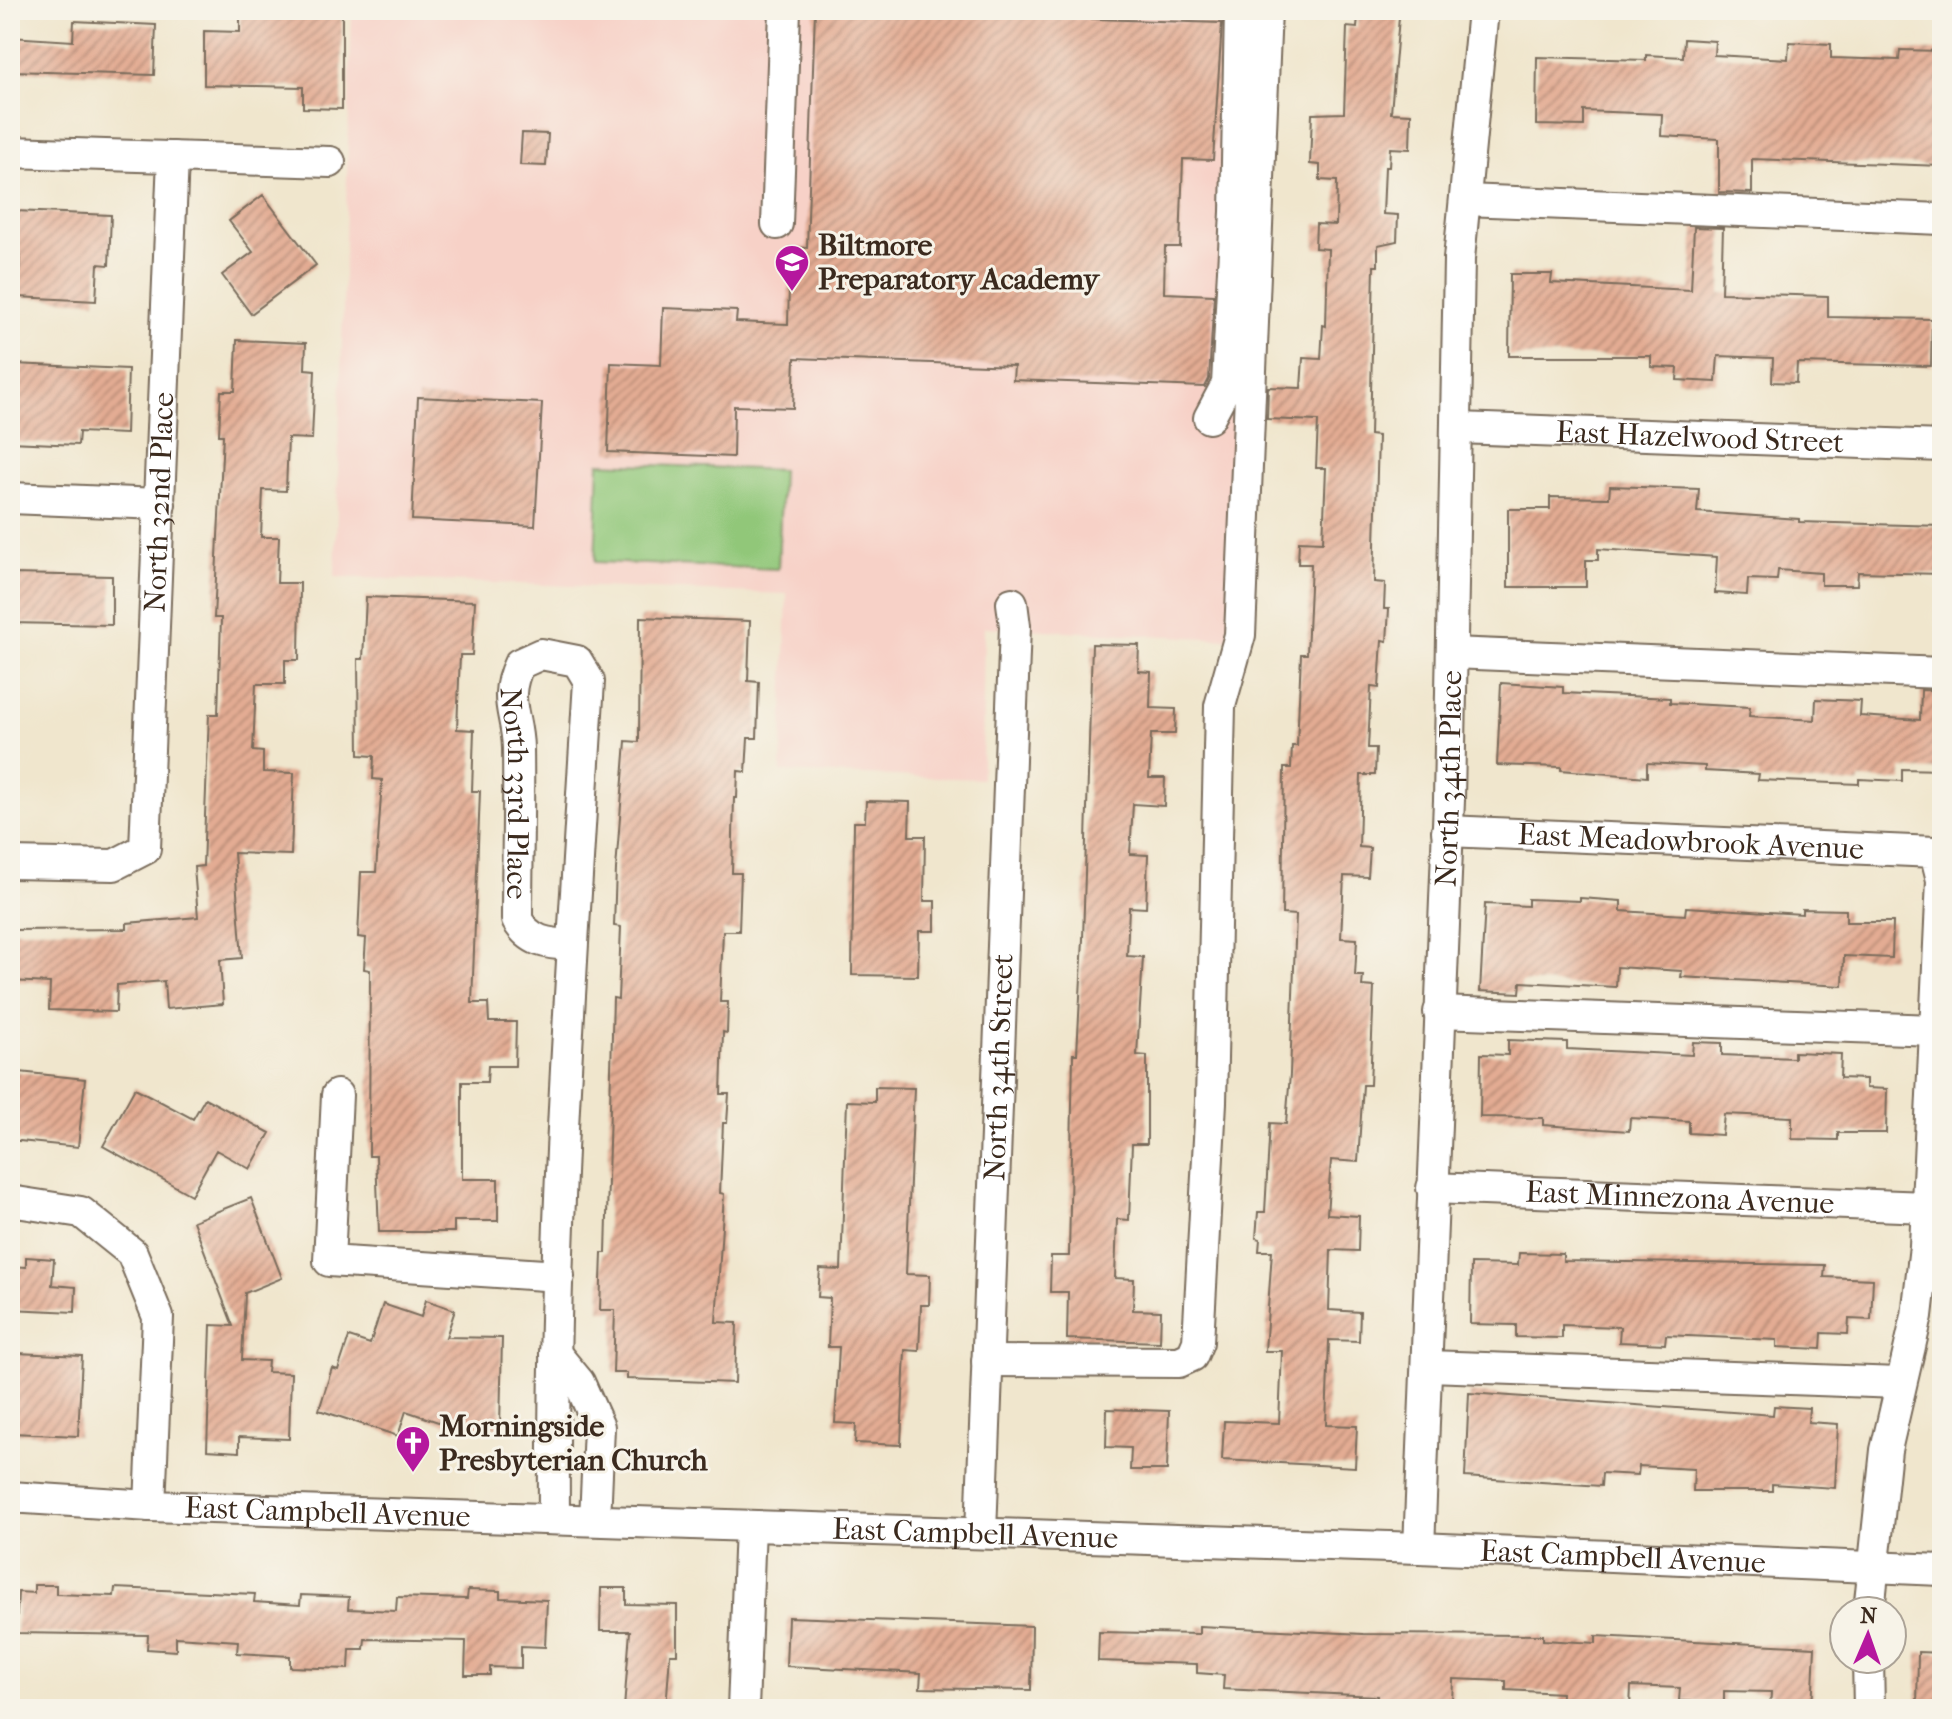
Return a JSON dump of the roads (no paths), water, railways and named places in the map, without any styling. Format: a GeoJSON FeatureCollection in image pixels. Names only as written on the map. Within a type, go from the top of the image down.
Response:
{"type":"FeatureCollection","features":[{"type":"Feature","properties":{"kind":"street"},"geometry":{"type":"LineString","coordinates":[[777,224],[785,10]]}},
{"type":"Feature","properties":{"kind":"street"},"geometry":{"type":"LineString","coordinates":[[1209,418],[1227,384],[1236,212],[1240,10]]}},
{"type":"Feature","properties":{"kind":"street"},"geometry":{"type":"LineString","coordinates":[[987,1361],[1179,1362],[1192,1356],[1198,1342],[1211,1102],[1220,706],[1240,635],[1266,10]]}},
{"type":"Feature","properties":{"kind":"street","name":"North 34th Place"},"geometry":{"type":"LineString","coordinates":[[1419,1548],[1447,831],[1458,428],[1459,259],[1483,10]]}},
{"type":"Feature","properties":{"kind":"street"},"geometry":{"type":"LineString","coordinates":[[10,152],[330,162]]}},
{"type":"Feature","properties":{"kind":"street","name":"North 32nd Place"},"geometry":{"type":"LineString","coordinates":[[10,863],[114,865],[145,849],[173,157]]}},
{"type":"Feature","properties":{"kind":"street"},"geometry":{"type":"LineString","coordinates":[[1465,200],[1942,219]]}},
{"type":"Feature","properties":{"kind":"street","name":"East Hazelwood Street"},"geometry":{"type":"LineString","coordinates":[[1458,428],[1942,446]]}},
{"type":"Feature","properties":{"kind":"street"},"geometry":{"type":"LineString","coordinates":[[10,498],[160,504]]}},
{"type":"Feature","properties":{"kind":"street","name":"North 34th Street"},"geometry":{"type":"LineString","coordinates":[[981,1533],[1015,626],[1012,603]]}},
{"type":"Feature","properties":{"kind":"street"},"geometry":{"type":"LineString","coordinates":[[1452,653],[1942,673]]}},
{"type":"Feature","properties":{"kind":"street","name":"North 33rd Place"},"geometry":{"type":"LineString","coordinates":[[554,1519],[555,1353],[572,945],[589,681],[577,661],[541,654],[519,664],[510,684],[510,712],[518,743],[517,920],[525,934],[544,944],[572,945]]}},
{"type":"Feature","properties":{"kind":"street","name":"East Meadowbrook Avenue"},"geometry":{"type":"LineString","coordinates":[[1447,831],[1935,852],[1942,880],[1935,1030]]}},
{"type":"Feature","properties":{"kind":"street"},"geometry":{"type":"LineString","coordinates":[[1439,1012],[1935,1030],[1927,1207],[1917,1316],[1899,1383],[1886,1450],[1871,1595]]}},
{"type":"Feature","properties":{"kind":"street"},"geometry":{"type":"LineString","coordinates":[[337,1095],[329,1261],[559,1276]]}},
{"type":"Feature","properties":{"kind":"street","name":"East Minnezona Avenue"},"geometry":{"type":"LineString","coordinates":[[1432,1188],[1927,1207]]}},
{"type":"Feature","properties":{"kind":"street"},"geometry":{"type":"LineString","coordinates":[[10,1201],[81,1212],[132,1253],[158,1317],[150,1506]]}},
{"type":"Feature","properties":{"kind":"street"},"geometry":{"type":"LineString","coordinates":[[555,1353],[579,1382],[599,1427],[595,1520]]}},
{"type":"Feature","properties":{"kind":"street"},"geometry":{"type":"LineString","coordinates":[[1428,1366],[1899,1383]]}},
{"type":"Feature","properties":{"kind":"street"},"geometry":{"type":"LineString","coordinates":[[554,1408],[592,1408]]}},
{"type":"Feature","properties":{"kind":"street","name":"East Campbell Avenue"},"geometry":{"type":"LineString","coordinates":[[10,1497],[150,1506],[1419,1548],[1942,1570]]}},
{"type":"Feature","properties":{"kind":"street"},"geometry":{"type":"LineString","coordinates":[[743,1709],[750,1526]]}},
{"type":"Feature","properties":{"kind":"street"},"geometry":{"type":"LineString","coordinates":[[1868,1675],[1869,1709]]}},
{"type":"Feature","properties":{"kind":"place","name":"Biltmore Preparatory Academy"},"geometry":{"type":"Point","coordinates":[792,293]}},
{"type":"Feature","properties":{"kind":"place","name":"Morningside Presbyterian Church"},"geometry":{"type":"Point","coordinates":[413,1474]}}]}
